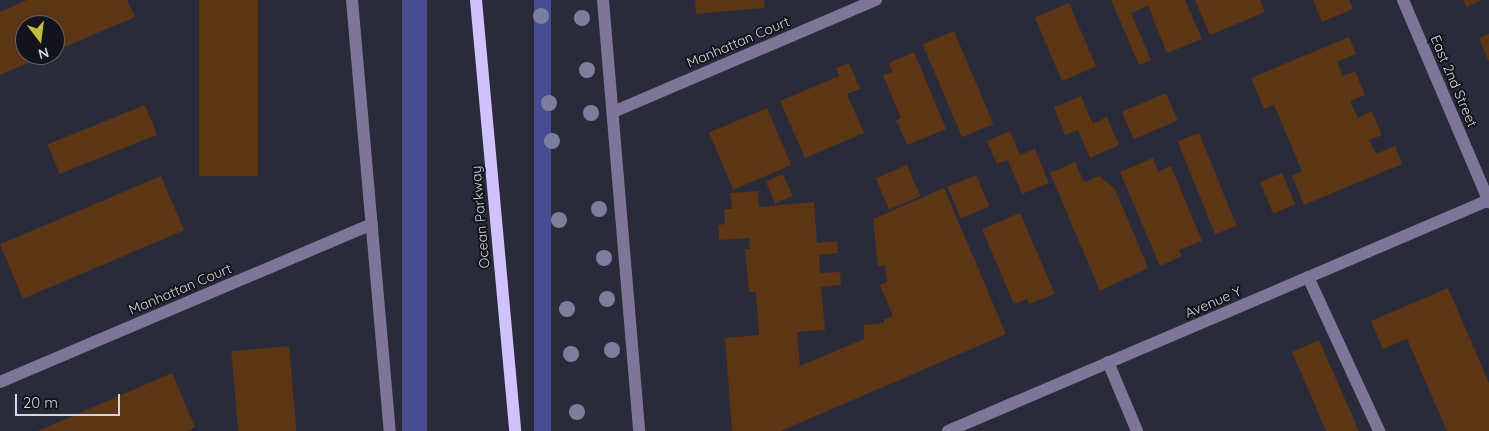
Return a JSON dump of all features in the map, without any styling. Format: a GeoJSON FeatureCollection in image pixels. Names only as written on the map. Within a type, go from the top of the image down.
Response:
{"type":"FeatureCollection","features":[{"type":"Feature","properties":{"kind":"main road","name":"Ocean Parkway"},"geometry":{"type":"LineString","coordinates":[[476,0],[515,431]]}},
{"type":"Feature","properties":{"kind":"street"},"geometry":{"type":"LineString","coordinates":[[352,0],[390,431]]}},
{"type":"Feature","properties":{"kind":"street"},"geometry":{"type":"LineString","coordinates":[[602,0],[639,431]]}},
{"type":"Feature","properties":{"kind":"street","name":"Manhattan Court"},"geometry":{"type":"LineString","coordinates":[[613,112],[876,0]]}},
{"type":"Feature","properties":{"kind":"street","name":"East 2nd Street"},"geometry":{"type":"LineString","coordinates":[[1403,0],[1489,200]]}},
{"type":"Feature","properties":{"kind":"street","name":"Avenue Y"},"geometry":{"type":"LineString","coordinates":[[948,431],[1489,200]]}},
{"type":"Feature","properties":{"kind":"street","name":"Manhattan Court"},"geometry":{"type":"LineString","coordinates":[[0,382],[372,224]]}},
{"type":"Feature","properties":{"kind":"street"},"geometry":{"type":"LineString","coordinates":[[1308,277],[1379,431]]}},
{"type":"Feature","properties":{"kind":"street"},"geometry":{"type":"LineString","coordinates":[[1108,362],[1137,431]]}},
{"type":"Feature","properties":{"kind":"shaded area"},"geometry":{"type":"Polygon","coordinates":[[[402,0],[427,0],[427,431],[402,431],[402,0]]]}},
{"type":"Feature","properties":{"kind":"shaded area"},"geometry":{"type":"Polygon","coordinates":[[[534,0],[551,0],[551,431],[534,431],[534,0]]]}},
{"type":"Feature","properties":{"kind":"building"},"geometry":{"type":"Polygon","coordinates":[[[27,0],[127,0],[135,17],[65,47],[65,15],[15,15],[15,65],[24,65],[0,75],[0,12],[27,0]]]}},
{"type":"Feature","properties":{"kind":"building"},"geometry":{"type":"Polygon","coordinates":[[[199,0],[258,0],[258,176],[199,176],[199,0]]]}},
{"type":"Feature","properties":{"kind":"building"},"geometry":{"type":"Polygon","coordinates":[[[695,0],[764,0],[765,8],[696,14],[695,0]]]}},
{"type":"Feature","properties":{"kind":"building"},"geometry":{"type":"Polygon","coordinates":[[[1111,0],[1185,0],[1202,39],[1167,53],[1148,6],[1138,10],[1131,13],[1151,60],[1139,65],[1111,0]]]}},
{"type":"Feature","properties":{"kind":"building"},"geometry":{"type":"Polygon","coordinates":[[[1195,0],[1260,0],[1265,12],[1210,35],[1195,0]]]}},
{"type":"Feature","properties":{"kind":"building"},"geometry":{"type":"Polygon","coordinates":[[[1313,0],[1349,0],[1353,9],[1322,22],[1313,0]]]}},
{"type":"Feature","properties":{"kind":"building"},"geometry":{"type":"Polygon","coordinates":[[[1463,0],[1482,0],[1466,7],[1463,0]]]}},
{"type":"Feature","properties":{"kind":"building"},"geometry":{"type":"Polygon","coordinates":[[[1069,3],[1096,67],[1062,81],[1035,17],[1069,3]]]}},
{"type":"Feature","properties":{"kind":"building"},"geometry":{"type":"Polygon","coordinates":[[[954,31],[993,124],[962,137],[923,44],[954,31]]]}},
{"type":"Feature","properties":{"kind":"building"},"geometry":{"type":"Polygon","coordinates":[[[1489,34],[1489,62],[1479,38],[1489,34]]]}},
{"type":"Feature","properties":{"kind":"building"},"geometry":{"type":"Polygon","coordinates":[[[1349,37],[1356,54],[1337,62],[1343,76],[1355,71],[1365,95],[1350,101],[1358,118],[1372,111],[1382,135],[1369,140],[1376,154],[1395,146],[1402,164],[1304,205],[1292,176],[1302,171],[1274,105],[1264,109],[1251,78],[1349,37]]]}},
{"type":"Feature","properties":{"kind":"building"},"geometry":{"type":"Polygon","coordinates":[[[914,52],[946,129],[907,145],[896,120],[901,118],[883,75],[892,72],[889,63],[914,52]]]}},
{"type":"Feature","properties":{"kind":"building"},"geometry":{"type":"Polygon","coordinates":[[[849,63],[860,89],[847,94],[864,133],[805,158],[780,101],[839,76],[836,68],[849,63]]]}},
{"type":"Feature","properties":{"kind":"building"},"geometry":{"type":"Polygon","coordinates":[[[1166,93],[1178,121],[1134,139],[1122,112],[1166,93]]]}},
{"type":"Feature","properties":{"kind":"building"},"geometry":{"type":"Polygon","coordinates":[[[1081,96],[1093,124],[1107,117],[1119,145],[1090,158],[1078,130],[1065,135],[1054,107],[1081,96]]]}},
{"type":"Feature","properties":{"kind":"building"},"geometry":{"type":"Polygon","coordinates":[[[145,105],[157,135],[60,174],[48,144],[145,105]]]}},
{"type":"Feature","properties":{"kind":"building"},"geometry":{"type":"Polygon","coordinates":[[[767,108],[791,165],[733,190],[709,133],[767,108]]]}},
{"type":"Feature","properties":{"kind":"building"},"geometry":{"type":"Polygon","coordinates":[[[1010,131],[1020,155],[1035,149],[1049,183],[1022,194],[1008,160],[997,164],[987,141],[1010,131]]]}},
{"type":"Feature","properties":{"kind":"building"},"geometry":{"type":"Polygon","coordinates":[[[1199,133],[1236,226],[1215,234],[1178,142],[1199,133]]]}},
{"type":"Feature","properties":{"kind":"building"},"geometry":{"type":"Polygon","coordinates":[[[1153,158],[1158,172],[1171,166],[1202,241],[1179,250],[1182,256],[1160,266],[1120,172],[1153,158]]]}},
{"type":"Feature","properties":{"kind":"building"},"geometry":{"type":"Polygon","coordinates":[[[1075,162],[1084,182],[1099,176],[1115,189],[1148,268],[1100,291],[1050,173],[1075,162]]]}},
{"type":"Feature","properties":{"kind":"building"},"geometry":{"type":"Polygon","coordinates":[[[907,165],[920,196],[889,210],[876,178],[907,165]]]}},
{"type":"Feature","properties":{"kind":"building"},"geometry":{"type":"Polygon","coordinates":[[[1282,173],[1295,204],[1273,214],[1260,182],[1282,173]]]}},
{"type":"Feature","properties":{"kind":"building"},"geometry":{"type":"Polygon","coordinates":[[[783,174],[793,196],[775,204],[766,182],[783,174]]]}},
{"type":"Feature","properties":{"kind":"building"},"geometry":{"type":"Polygon","coordinates":[[[976,175],[989,206],[961,218],[947,187],[976,175]]]}},
{"type":"Feature","properties":{"kind":"building"},"geometry":{"type":"Polygon","coordinates":[[[161,176],[184,230],[23,299],[0,244],[161,176]]]}},
{"type":"Feature","properties":{"kind":"building"},"geometry":{"type":"Polygon","coordinates":[[[944,188],[1006,334],[781,431],[732,431],[725,338],[759,335],[756,292],[749,292],[745,249],[750,249],[749,238],[719,240],[718,225],[725,224],[724,209],[732,209],[730,193],[758,191],[759,207],[814,202],[817,243],[837,241],[838,253],[819,255],[820,273],[840,272],[841,285],[821,287],[825,330],[797,332],[800,366],[864,339],[864,325],[884,323],[884,320],[893,316],[880,285],[887,282],[885,265],[878,266],[873,219],[944,188]]]}},
{"type":"Feature","properties":{"kind":"building"},"geometry":{"type":"Polygon","coordinates":[[[1020,213],[1055,294],[1029,304],[1027,299],[1014,304],[982,229],[1020,213]]]}},
{"type":"Feature","properties":{"kind":"building"},"geometry":{"type":"Polygon","coordinates":[[[1448,288],[1489,383],[1489,431],[1447,431],[1407,339],[1383,349],[1371,321],[1448,288]]]}},
{"type":"Feature","properties":{"kind":"building"},"geometry":{"type":"Polygon","coordinates":[[[1319,340],[1359,431],[1326,431],[1292,352],[1319,340]]]}},
{"type":"Feature","properties":{"kind":"building"},"geometry":{"type":"Polygon","coordinates":[[[289,346],[296,431],[238,431],[231,351],[289,346]]]}},
{"type":"Feature","properties":{"kind":"building"},"geometry":{"type":"Polygon","coordinates":[[[172,373],[195,427],[187,431],[38,431],[172,373]]]}}]}
